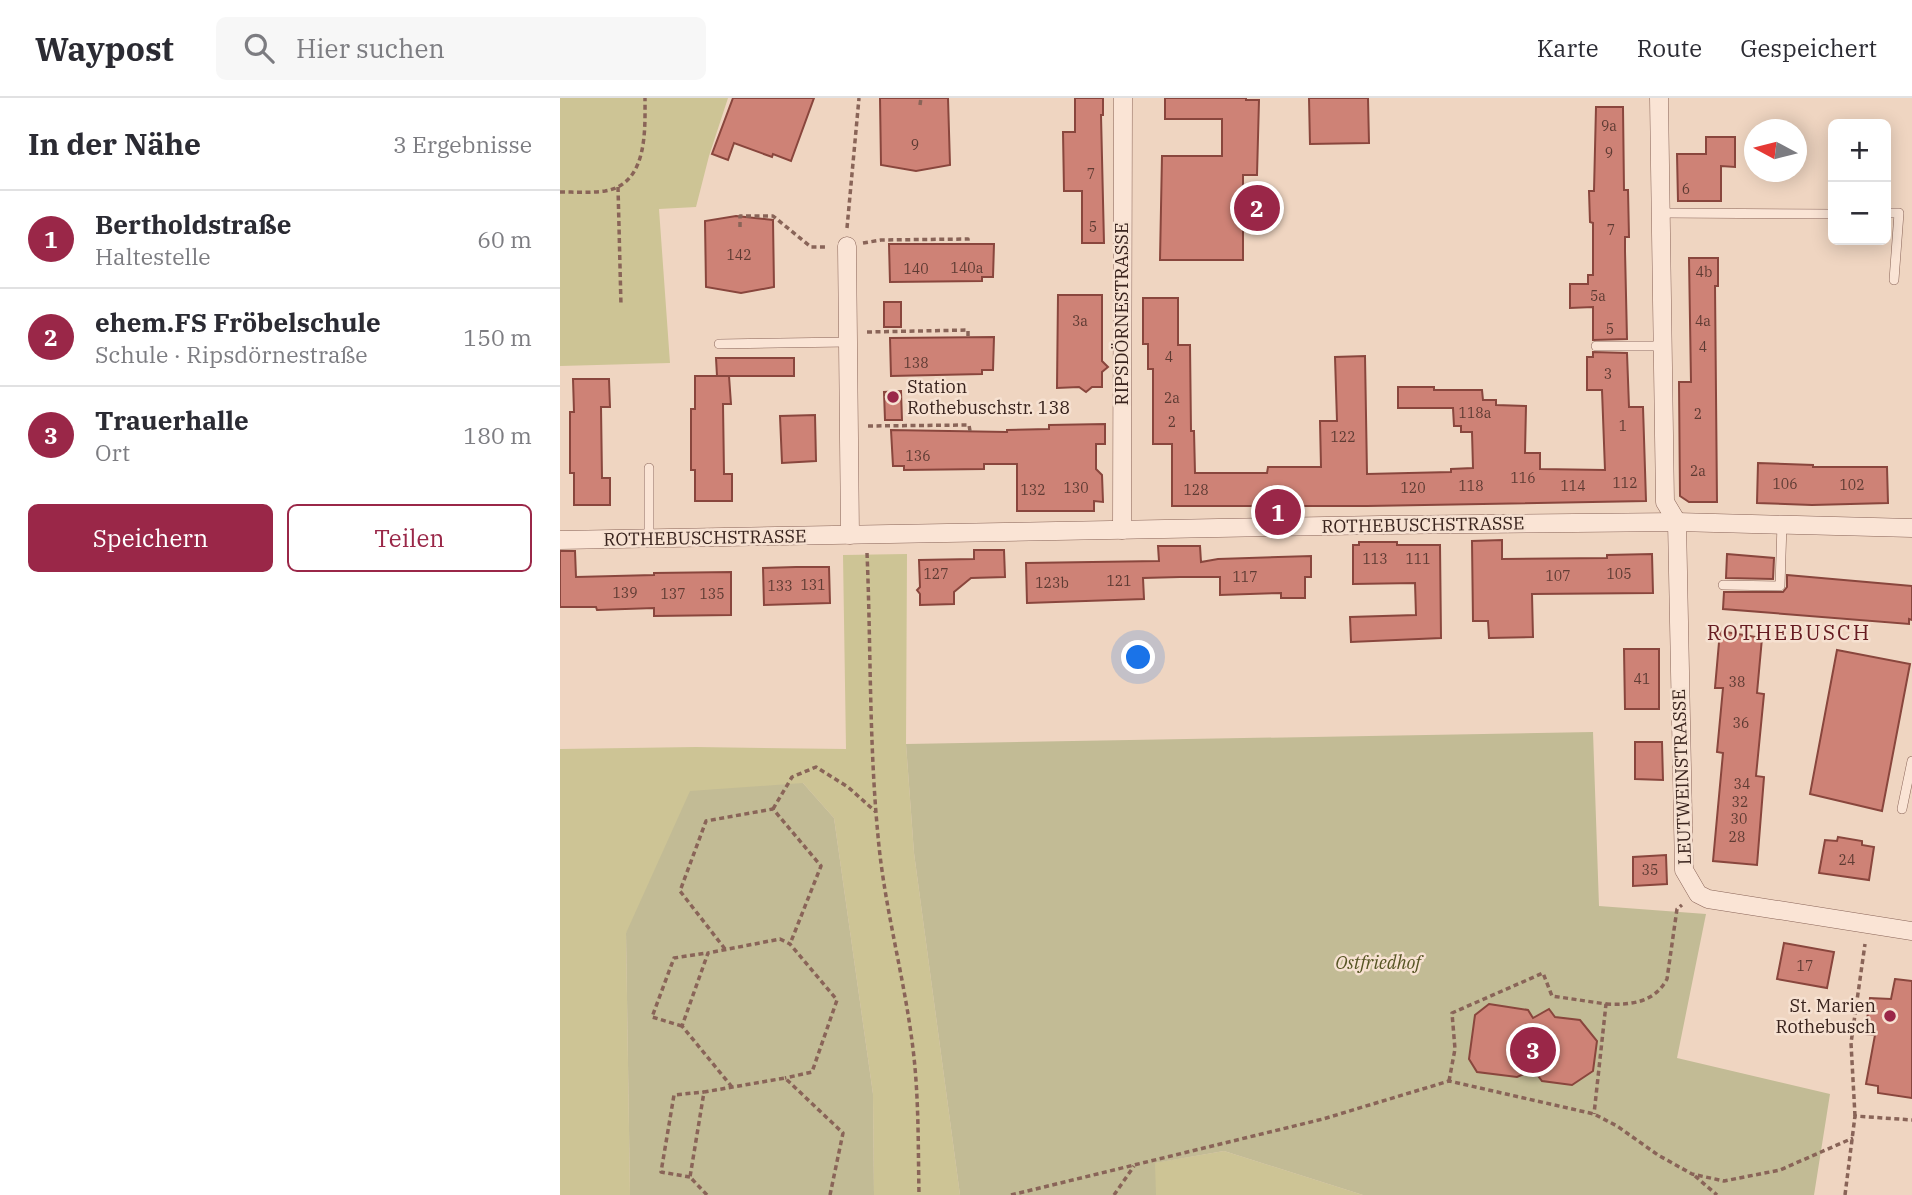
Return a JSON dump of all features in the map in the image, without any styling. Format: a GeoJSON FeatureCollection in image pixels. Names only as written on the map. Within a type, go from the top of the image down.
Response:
{"type":"FeatureCollection","features":[{"type":"Feature","properties":{"kind":"street","name":"RIPSDÖRNESTRASSE"},"geometry":{"type":"LineString","coordinates":[[1122,530],[1123,98]]}},
{"type":"Feature","properties":{"kind":"street"},"geometry":{"type":"LineString","coordinates":[[1659,98],[1665,502],[1677,522]]}},
{"type":"Feature","properties":{"kind":"street"},"geometry":{"type":"LineString","coordinates":[[847,246],[848,427],[858,535]]}},
{"type":"Feature","properties":{"kind":"street","name":"ROTHEBUSCHSTRASSE"},"geometry":{"type":"LineString","coordinates":[[560,540],[1677,522],[1912,528]]}},
{"type":"Feature","properties":{"kind":"street","name":"LEUTWEINSTRASSE"},"geometry":{"type":"LineString","coordinates":[[1677,522],[1682,859],[1686,878],[1698,894]]}},
{"type":"Feature","properties":{"kind":"street"},"geometry":{"type":"LineString","coordinates":[[1698,894],[1721,901],[1912,931]]}},
{"type":"Feature","properties":{"kind":"lane"},"geometry":{"type":"LineString","coordinates":[[1661,213],[1828,214]]}},
{"type":"Feature","properties":{"kind":"lane"},"geometry":{"type":"LineString","coordinates":[[1891,213],[1899,213],[1894,281]]}},
{"type":"Feature","properties":{"kind":"lane"},"geometry":{"type":"LineString","coordinates":[[719,344],[847,337]]}},
{"type":"Feature","properties":{"kind":"lane"},"geometry":{"type":"LineString","coordinates":[[1596,346],[1663,346]]}},
{"type":"Feature","properties":{"kind":"lane"},"geometry":{"type":"LineString","coordinates":[[649,468],[649,538]]}},
{"type":"Feature","properties":{"kind":"lane"},"geometry":{"type":"LineString","coordinates":[[1723,585],[1780,586],[1782,524]]}},
{"type":"Feature","properties":{"kind":"lane"},"geometry":{"type":"LineString","coordinates":[[1902,810],[1912,761]]}},
{"type":"Feature","properties":{"kind":"path"},"geometry":{"type":"LineString","coordinates":[[560,192],[606,191],[618,187],[633,171],[645,144],[645,98]]}},
{"type":"Feature","properties":{"kind":"path"},"geometry":{"type":"LineString","coordinates":[[847,246],[847,212],[859,98]]}},
{"type":"Feature","properties":{"kind":"path"},"geometry":{"type":"LineString","coordinates":[[920,98],[920,105]]}},
{"type":"Feature","properties":{"kind":"path"},"geometry":{"type":"LineString","coordinates":[[618,187],[621,306]]}},
{"type":"Feature","properties":{"kind":"path"},"geometry":{"type":"LineString","coordinates":[[740,227],[740,216],[773,216],[811,247],[847,246],[881,240],[916,242],[968,239],[968,243]]}},
{"type":"Feature","properties":{"kind":"path"},"geometry":{"type":"LineString","coordinates":[[847,337],[968,330],[968,337]]}},
{"type":"Feature","properties":{"kind":"path"},"geometry":{"type":"LineString","coordinates":[[916,331],[916,338]]}},
{"type":"Feature","properties":{"kind":"path"},"geometry":{"type":"LineString","coordinates":[[848,427],[917,428],[969,425],[970,431]]}},
{"type":"Feature","properties":{"kind":"path"},"geometry":{"type":"LineString","coordinates":[[858,535],[876,813],[886,897],[912,1040],[917,1088],[919,1195]]}},
{"type":"Feature","properties":{"kind":"path"},"geometry":{"type":"LineString","coordinates":[[725,949],[680,891],[706,821],[773,809],[792,777],[816,767],[848,787],[876,813]]}},
{"type":"Feature","properties":{"kind":"path"},"geometry":{"type":"LineString","coordinates":[[773,809],[821,866],[790,944]]}},
{"type":"Feature","properties":{"kind":"path"},"geometry":{"type":"LineString","coordinates":[[1449,1081],[1455,1049],[1452,1013],[1543,974],[1552,996],[1630,1005],[1652,998],[1667,979],[1677,909],[1698,894]]}},
{"type":"Feature","properties":{"kind":"path"},"geometry":{"type":"LineString","coordinates":[[1845,1195],[1855,1116],[1851,1043],[1868,924]]}},
{"type":"Feature","properties":{"kind":"path"},"geometry":{"type":"LineString","coordinates":[[707,1195],[690,1177],[661,1172],[674,1095],[704,1092],[785,1078],[812,1072],[837,1000],[790,944],[780,939],[674,958],[652,1017],[682,1026],[732,1087]]}},
{"type":"Feature","properties":{"kind":"path"},"geometry":{"type":"LineString","coordinates":[[682,1026],[708,953]]}},
{"type":"Feature","properties":{"kind":"path"},"geometry":{"type":"LineString","coordinates":[[1594,1114],[1606,1004]]}},
{"type":"Feature","properties":{"kind":"path"},"geometry":{"type":"LineString","coordinates":[[785,1078],[843,1133],[830,1195]]}},
{"type":"Feature","properties":{"kind":"path"},"geometry":{"type":"LineString","coordinates":[[1011,1195],[1323,1119],[1449,1081],[1594,1114],[1692,1174],[1717,1195]]}},
{"type":"Feature","properties":{"kind":"path"},"geometry":{"type":"LineString","coordinates":[[690,1177],[704,1092]]}},
{"type":"Feature","properties":{"kind":"path"},"geometry":{"type":"LineString","coordinates":[[1855,1116],[1912,1120]]}},
{"type":"Feature","properties":{"kind":"path"},"geometry":{"type":"LineString","coordinates":[[1692,1174],[1724,1181],[1780,1170],[1853,1138]]}},
{"type":"Feature","properties":{"kind":"path"},"geometry":{"type":"LineString","coordinates":[[1114,1195],[1134,1166]]}},
{"type":"Feature","properties":{"kind":"shaded area"},"geometry":{"type":"Polygon","coordinates":[[[560,98],[728,98],[696,207],[659,209],[670,363],[560,366],[560,98]]]}},
{"type":"Feature","properties":{"kind":"shaded area"},"geometry":{"type":"Polygon","coordinates":[[[907,554],[906,744],[914,853],[960,1195],[874,1195],[873,1094],[834,818],[803,783],[626,933],[630,1195],[560,1195],[560,749],[846,749],[843,555],[907,554]]]}},
{"type":"Feature","properties":{"kind":"shaded area"},"geometry":{"type":"Polygon","coordinates":[[[1224,1151],[1363,1195],[1155,1195],[1154,1163],[1224,1151]]]}},
{"type":"Feature","properties":{"kind":"green space","name":"Ostfriedhof"},"geometry":{"type":"Polygon","coordinates":[[[1593,732],[1599,906],[1706,914],[1677,1058],[1830,1094],[1814,1195],[1363,1195],[1224,1151],[1155,1163],[1156,1195],[960,1195],[914,853],[906,744],[1593,732]]]}},
{"type":"Feature","properties":{"kind":"green space"},"geometry":{"type":"Polygon","coordinates":[[[803,783],[834,818],[873,1094],[874,1195],[630,1195],[626,933],[690,791],[803,783]]]}},
{"type":"Feature","properties":{"kind":"building"},"geometry":{"type":"Polygon","coordinates":[[[733,98],[814,98],[791,161],[734,143],[728,160],[712,154],[733,98]]]}},
{"type":"Feature","properties":{"kind":"building"},"geometry":{"type":"Polygon","coordinates":[[[880,98],[948,98],[950,165],[916,171],[881,165],[880,98]]]}},
{"type":"Feature","properties":{"kind":"building"},"geometry":{"type":"Polygon","coordinates":[[[1075,98],[1103,98],[1101,115],[1104,243],[1082,243],[1082,191],[1064,191],[1063,132],[1075,132],[1075,98]]]}},
{"type":"Feature","properties":{"kind":"building"},"geometry":{"type":"Polygon","coordinates":[[[1165,98],[1259,100],[1257,175],[1243,175],[1243,260],[1160,260],[1162,156],[1222,156],[1222,119],[1165,119],[1165,98]]]}},
{"type":"Feature","properties":{"kind":"building"},"geometry":{"type":"Polygon","coordinates":[[[1309,98],[1368,98],[1369,143],[1310,144],[1309,98]]]}},
{"type":"Feature","properties":{"kind":"building"},"geometry":{"type":"Polygon","coordinates":[[[1596,107],[1623,107],[1624,190],[1628,190],[1629,237],[1625,237],[1627,339],[1593,340],[1593,307],[1570,308],[1570,284],[1588,284],[1588,275],[1593,275],[1593,223],[1590,222],[1589,191],[1594,191],[1596,107]]]}},
{"type":"Feature","properties":{"kind":"building"},"geometry":{"type":"Polygon","coordinates":[[[1706,137],[1735,137],[1735,167],[1721,166],[1721,201],[1678,201],[1677,154],[1706,154],[1706,137]]]}},
{"type":"Feature","properties":{"kind":"building"},"geometry":{"type":"Polygon","coordinates":[[[736,216],[773,220],[774,287],[741,293],[706,287],[705,221],[736,216]]]}},
{"type":"Feature","properties":{"kind":"building"},"geometry":{"type":"Polygon","coordinates":[[[889,244],[994,244],[993,277],[982,277],[982,281],[890,282],[889,244]]]}},
{"type":"Feature","properties":{"kind":"building"},"geometry":{"type":"Polygon","coordinates":[[[1689,258],[1718,258],[1718,286],[1715,286],[1717,502],[1689,502],[1680,496],[1679,382],[1691,382],[1689,258]]]}},
{"type":"Feature","properties":{"kind":"building"},"geometry":{"type":"Polygon","coordinates":[[[1058,295],[1102,295],[1102,361],[1108,367],[1102,372],[1102,387],[1092,387],[1086,392],[1079,387],[1057,388],[1058,295]]]}},
{"type":"Feature","properties":{"kind":"building"},"geometry":{"type":"Polygon","coordinates":[[[1143,298],[1178,298],[1178,345],[1190,345],[1191,431],[1194,431],[1195,473],[1267,473],[1268,467],[1321,467],[1320,421],[1337,421],[1335,357],[1365,356],[1367,474],[1451,472],[1451,469],[1473,468],[1472,432],[1461,432],[1461,426],[1454,426],[1453,408],[1398,408],[1398,387],[1482,390],[1483,400],[1496,400],[1496,405],[1526,406],[1525,453],[1540,453],[1540,469],[1605,470],[1602,390],[1587,390],[1587,357],[1593,357],[1593,352],[1627,353],[1629,407],[1643,407],[1646,501],[1172,506],[1172,444],[1153,444],[1153,369],[1148,369],[1148,344],[1143,344],[1143,298]]]}},
{"type":"Feature","properties":{"kind":"building"},"geometry":{"type":"Polygon","coordinates":[[[884,302],[901,302],[901,327],[884,327],[884,302]]]}},
{"type":"Feature","properties":{"kind":"building"},"geometry":{"type":"Polygon","coordinates":[[[994,337],[993,370],[982,370],[982,374],[891,376],[890,338],[994,337]]]}},
{"type":"Feature","properties":{"kind":"building"},"geometry":{"type":"Polygon","coordinates":[[[716,358],[794,358],[794,376],[729,376],[731,404],[723,404],[724,474],[732,474],[732,501],[695,501],[695,470],[691,470],[691,409],[695,409],[695,376],[717,376],[716,358]]]}},
{"type":"Feature","properties":{"kind":"building"},"geometry":{"type":"Polygon","coordinates":[[[573,379],[609,379],[610,407],[601,407],[602,478],[610,478],[610,505],[574,505],[574,473],[570,473],[573,379]]]}},
{"type":"Feature","properties":{"kind":"building"},"geometry":{"type":"Polygon","coordinates":[[[901,391],[902,420],[885,420],[884,392],[901,391]]]}},
{"type":"Feature","properties":{"kind":"building"},"geometry":{"type":"Polygon","coordinates":[[[815,415],[816,461],[782,463],[780,416],[815,415]]]}},
{"type":"Feature","properties":{"kind":"building"},"geometry":{"type":"Polygon","coordinates":[[[1105,424],[1105,444],[1096,444],[1096,469],[1102,475],[1103,502],[1094,501],[1094,511],[1017,511],[1017,464],[984,464],[984,469],[904,470],[904,466],[893,466],[891,430],[1007,432],[1049,429],[1049,425],[1105,424]]]}},
{"type":"Feature","properties":{"kind":"building"},"geometry":{"type":"Polygon","coordinates":[[[1758,463],[1813,467],[1887,467],[1888,503],[1757,503],[1758,463]]]}},
{"type":"Feature","properties":{"kind":"building"},"geometry":{"type":"Polygon","coordinates":[[[1502,540],[1502,559],[1607,558],[1607,555],[1652,554],[1653,593],[1532,594],[1533,637],[1489,638],[1488,621],[1473,621],[1472,541],[1502,540]]]}},
{"type":"Feature","properties":{"kind":"building"},"geometry":{"type":"Polygon","coordinates":[[[1359,542],[1440,545],[1441,638],[1351,642],[1350,617],[1416,615],[1415,583],[1353,584],[1353,545],[1359,545],[1359,542]]]}},
{"type":"Feature","properties":{"kind":"building"},"geometry":{"type":"Polygon","coordinates":[[[1158,546],[1200,546],[1201,562],[1311,556],[1311,577],[1305,577],[1305,598],[1281,598],[1281,593],[1220,595],[1220,577],[1180,577],[1143,578],[1144,599],[1027,603],[1026,563],[1159,561],[1158,546]]]}},
{"type":"Feature","properties":{"kind":"building"},"geometry":{"type":"Polygon","coordinates":[[[974,550],[1004,550],[1005,577],[971,578],[954,592],[954,604],[920,605],[920,594],[917,590],[920,587],[919,560],[974,559],[974,550]]]}},
{"type":"Feature","properties":{"kind":"building"},"geometry":{"type":"Polygon","coordinates":[[[560,551],[575,551],[576,577],[731,572],[731,615],[654,616],[654,608],[597,610],[596,607],[560,607],[560,551]]]}},
{"type":"Feature","properties":{"kind":"building"},"geometry":{"type":"Polygon","coordinates":[[[1727,554],[1774,558],[1773,579],[1726,578],[1727,554]]]}},
{"type":"Feature","properties":{"kind":"building"},"geometry":{"type":"Polygon","coordinates":[[[829,567],[830,603],[764,605],[763,568],[829,567]]]}},
{"type":"Feature","properties":{"kind":"building"},"geometry":{"type":"Polygon","coordinates":[[[1787,575],[1912,586],[1912,620],[1909,619],[1909,624],[1723,609],[1724,592],[1783,592],[1787,587],[1787,575]]]}},
{"type":"Feature","properties":{"kind":"building"},"geometry":{"type":"Polygon","coordinates":[[[1720,631],[1762,638],[1757,693],[1764,694],[1756,776],[1764,777],[1757,865],[1713,861],[1723,753],[1717,752],[1723,688],[1715,688],[1720,631]]]}},
{"type":"Feature","properties":{"kind":"building"},"geometry":{"type":"Polygon","coordinates":[[[1624,649],[1659,649],[1659,709],[1625,709],[1624,649]]]}},
{"type":"Feature","properties":{"kind":"building"},"geometry":{"type":"Polygon","coordinates":[[[1837,650],[1910,664],[1882,811],[1810,794],[1837,650]]]}},
{"type":"Feature","properties":{"kind":"building"},"geometry":{"type":"Polygon","coordinates":[[[1635,742],[1662,742],[1663,780],[1635,779],[1635,742]]]}},
{"type":"Feature","properties":{"kind":"building"},"geometry":{"type":"Polygon","coordinates":[[[1838,837],[1862,841],[1862,845],[1874,847],[1869,880],[1819,873],[1825,840],[1837,841],[1838,837]]]}},
{"type":"Feature","properties":{"kind":"building"},"geometry":{"type":"Polygon","coordinates":[[[1666,855],[1667,884],[1633,886],[1633,857],[1666,855]]]}},
{"type":"Feature","properties":{"kind":"building"},"geometry":{"type":"Polygon","coordinates":[[[1784,943],[1834,952],[1827,988],[1777,979],[1784,943]]]}},
{"type":"Feature","properties":{"kind":"building","name":"St. Marien Rothebusch"},"geometry":{"type":"Polygon","coordinates":[[[1895,979],[1912,981],[1912,1098],[1878,1093],[1878,1086],[1866,1084],[1875,1035],[1865,1034],[1870,998],[1891,999],[1895,979]]]}},
{"type":"Feature","properties":{"kind":"building"},"geometry":{"type":"Polygon","coordinates":[[[1489,1004],[1528,1010],[1533,1018],[1549,1009],[1555,1017],[1580,1020],[1597,1041],[1593,1071],[1572,1085],[1542,1081],[1538,1076],[1524,1074],[1517,1077],[1477,1072],[1469,1059],[1475,1015],[1489,1004]]]}},
{"type":"Feature","properties":{"kind":"place","name":"ehem.FS Fröbelschule"},"geometry":{"type":"Point","coordinates":[1257,208]}},
{"type":"Feature","properties":{"kind":"place","name":"Station Rothebuschstr. 138"},"geometry":{"type":"Point","coordinates":[893,397]}},
{"type":"Feature","properties":{"kind":"place","name":"Bertholdstraße"},"geometry":{"type":"Point","coordinates":[1278,512]}},
{"type":"Feature","properties":{"kind":"place","name":"St. Marien Rothebusch"},"geometry":{"type":"Point","coordinates":[1890,1016]}},
{"type":"Feature","properties":{"kind":"place","name":"Trauerhalle"},"geometry":{"type":"Point","coordinates":[1533,1050]}},
{"type":"Feature","properties":{"kind":"district","name":"ROTHEBUSCH"},"geometry":{"type":"Point","coordinates":[1789,633]}}]}
